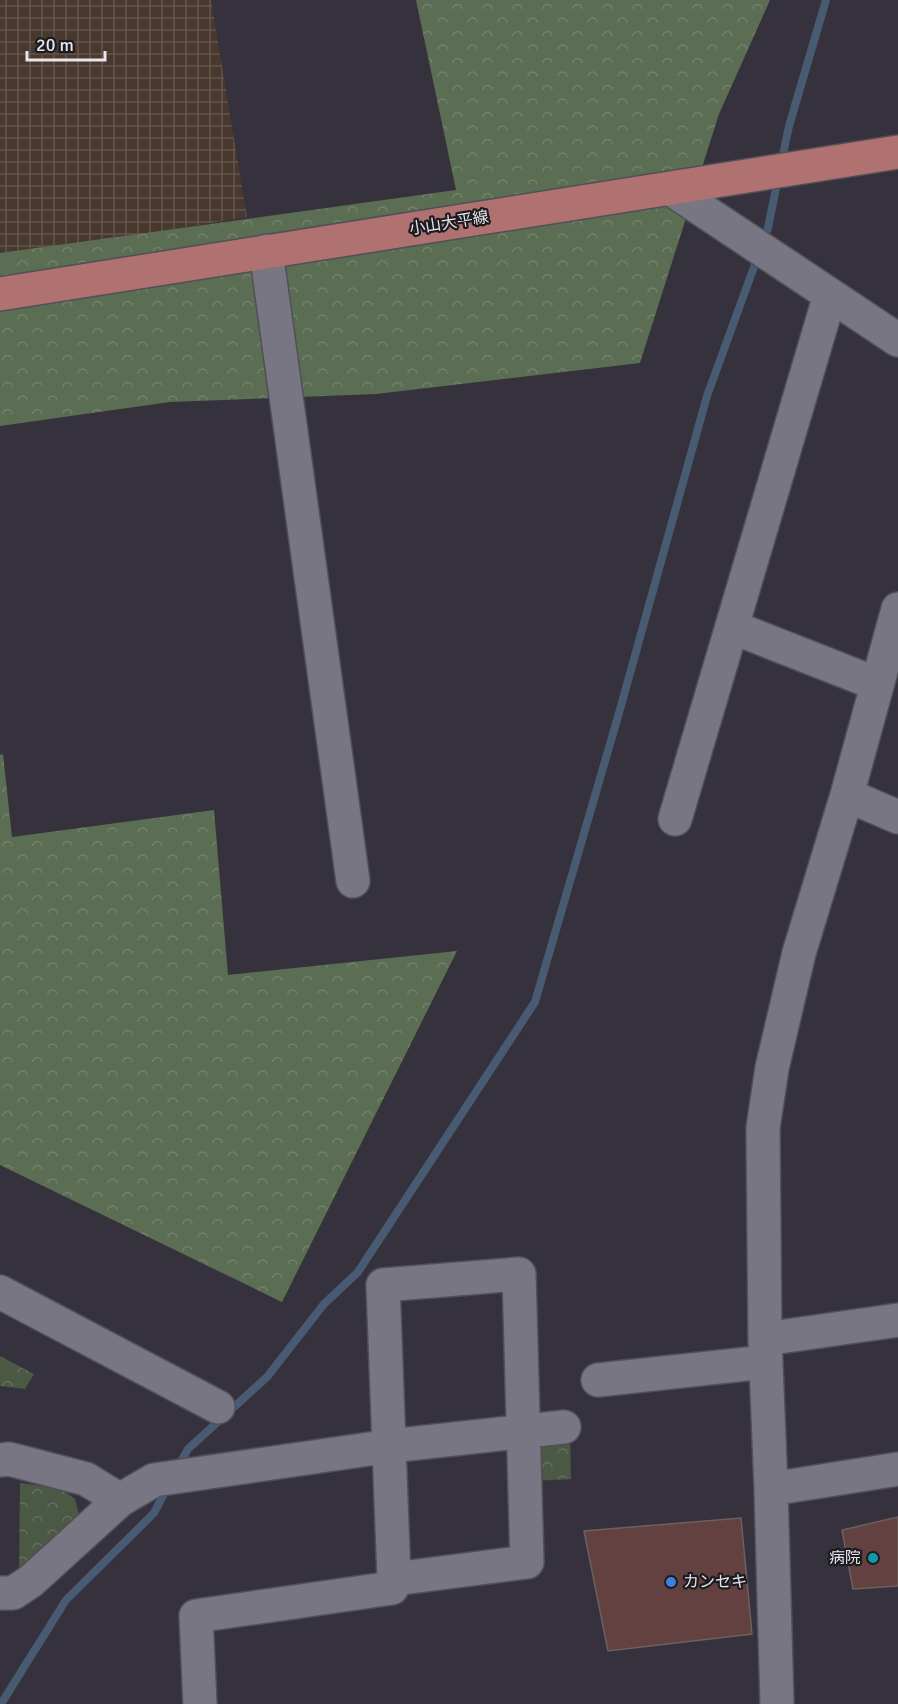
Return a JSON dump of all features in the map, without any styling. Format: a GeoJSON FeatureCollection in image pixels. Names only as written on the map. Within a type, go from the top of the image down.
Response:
{"type":"FeatureCollection","features":[{"type":"Feature","properties":{"kind":"main road","name":"小山大平線"},"geometry":{"type":"LineString","coordinates":[[0,294],[266,250],[898,152]]}},
{"type":"Feature","properties":{"kind":"street"},"geometry":{"type":"LineString","coordinates":[[671,189],[898,340]]}},
{"type":"Feature","properties":{"kind":"street"},"geometry":{"type":"LineString","coordinates":[[266,250],[353,881]]}},
{"type":"Feature","properties":{"kind":"street"},"geometry":{"type":"LineString","coordinates":[[675,819],[830,295]]}},
{"type":"Feature","properties":{"kind":"street"},"geometry":{"type":"LineString","coordinates":[[777,1704],[766,1350],[763,1128],[772,1068],[799,953],[885,676],[898,609]]}},
{"type":"Feature","properties":{"kind":"street"},"geometry":{"type":"LineString","coordinates":[[732,627],[885,676]]}},
{"type":"Feature","properties":{"kind":"street"},"geometry":{"type":"LineString","coordinates":[[847,795],[898,818]]}},
{"type":"Feature","properties":{"kind":"street"},"geometry":{"type":"LineString","coordinates":[[200,1704],[195,1616],[392,1588],[394,1579],[383,1285],[519,1274],[527,1562],[394,1579]]}},
{"type":"Feature","properties":{"kind":"street"},"geometry":{"type":"LineString","coordinates":[[0,1292],[218,1407]]}},
{"type":"Feature","properties":{"kind":"street"},"geometry":{"type":"LineString","coordinates":[[598,1380],[766,1350],[898,1320]]}},
{"type":"Feature","properties":{"kind":"street"},"geometry":{"type":"LineString","coordinates":[[0,1593],[13,1593],[31,1581],[120,1500],[154,1480],[390,1446],[564,1427]]}},
{"type":"Feature","properties":{"kind":"street"},"geometry":{"type":"LineString","coordinates":[[0,1460],[9,1459],[86,1479],[120,1500]]}},
{"type":"Feature","properties":{"kind":"street"},"geometry":{"type":"LineString","coordinates":[[771,1489],[898,1469]]}},
{"type":"Feature","properties":{"kind":"shaded area"},"geometry":{"type":"Polygon","coordinates":[[[0,0],[211,0],[247,217],[0,259],[0,0]]]}},
{"type":"Feature","properties":{"kind":"green space"},"geometry":{"type":"Polygon","coordinates":[[[416,0],[770,0],[719,114],[640,363],[376,394],[170,402],[0,426],[0,253],[456,190],[416,0]]]}},
{"type":"Feature","properties":{"kind":"green space"},"geometry":{"type":"Polygon","coordinates":[[[3,754],[12,837],[214,810],[228,975],[457,951],[282,1302],[0,1165],[0,755],[3,754]]]}},
{"type":"Feature","properties":{"kind":"green space"},"geometry":{"type":"Polygon","coordinates":[[[0,1356],[34,1374],[25,1389],[0,1386],[0,1356]]]}},
{"type":"Feature","properties":{"kind":"green space"},"geometry":{"type":"Polygon","coordinates":[[[570,1433],[571,1479],[533,1481],[532,1437],[570,1433]]]}},
{"type":"Feature","properties":{"kind":"green space"},"geometry":{"type":"Polygon","coordinates":[[[20,1483],[60,1488],[75,1499],[79,1515],[19,1575],[20,1483]]]}},
{"type":"Feature","properties":{"kind":"building","name":"病院"},"geometry":{"type":"Polygon","coordinates":[[[898,1517],[898,1586],[853,1589],[842,1530],[898,1517]]]}},
{"type":"Feature","properties":{"kind":"building","name":"カンセキ"},"geometry":{"type":"Polygon","coordinates":[[[741,1518],[752,1634],[608,1651],[584,1531],[741,1518]]]}},
{"type":"Feature","properties":{"kind":"waterway"},"geometry":{"type":"LineString","coordinates":[[781,164],[789,126],[826,0]]}},
{"type":"Feature","properties":{"kind":"waterway"},"geometry":{"type":"LineString","coordinates":[[763,242],[778,178]]}},
{"type":"Feature","properties":{"kind":"waterway"},"geometry":{"type":"LineString","coordinates":[[178,1467],[188,1449],[267,1377],[324,1304],[358,1272],[535,1002],[619,713],[707,396],[758,256]]}},
{"type":"Feature","properties":{"kind":"waterway"},"geometry":{"type":"LineString","coordinates":[[1,1704],[66,1600],[154,1513],[167,1488]]}},
{"type":"Feature","properties":{"kind":"place","name":"病院"},"geometry":{"type":"Point","coordinates":[873,1558]}},
{"type":"Feature","properties":{"kind":"place","name":"カンセキ"},"geometry":{"type":"Point","coordinates":[671,1582]}}]}
